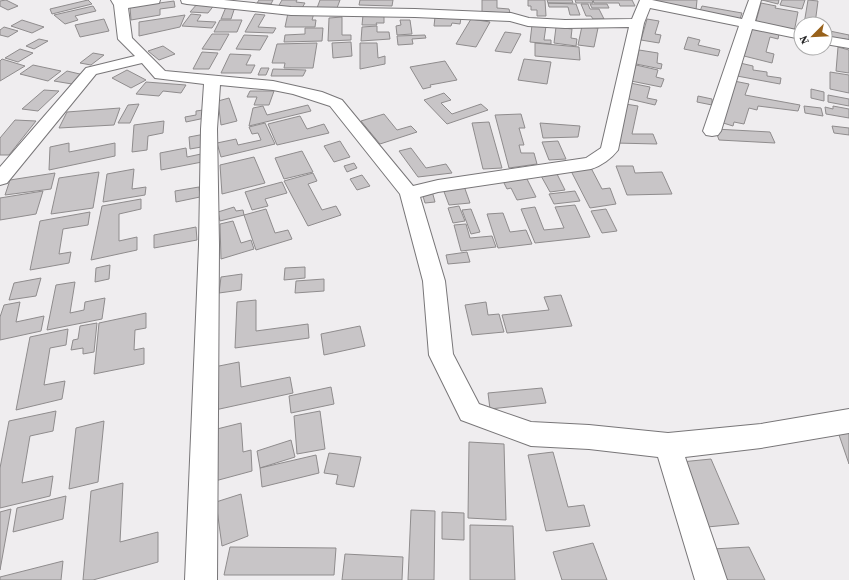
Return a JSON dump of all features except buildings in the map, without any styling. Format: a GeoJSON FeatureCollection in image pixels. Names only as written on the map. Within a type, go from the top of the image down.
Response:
{"type":"FeatureCollection","features":[{"type":"Feature","properties":{"kind":"street"},"geometry":{"type":"LineString","coordinates":[[154,0],[119,2],[124,39],[146,58],[160,75],[266,84],[320,95],[336,103],[410,193],[434,281],[441,355],[470,412],[530,434],[589,437],[668,446],[761,436],[849,421]]}},
{"type":"Feature","properties":{"kind":"street"},"geometry":{"type":"LineString","coordinates":[[187,0],[291,11],[415,13],[511,17],[528,22],[564,24],[637,23]]}},
{"type":"Feature","properties":{"kind":"street"},"geometry":{"type":"LineString","coordinates":[[712,131],[755,0]]}},
{"type":"Feature","properties":{"kind":"street"},"geometry":{"type":"LineString","coordinates":[[410,193],[438,186],[591,163],[609,150],[637,23],[646,2],[793,33]]}},
{"type":"Feature","properties":{"kind":"street"},"geometry":{"type":"LineString","coordinates":[[833,41],[849,44]]}},
{"type":"Feature","properties":{"kind":"street"},"geometry":{"type":"LineString","coordinates":[[0,180],[91,71],[146,58]]}},
{"type":"Feature","properties":{"kind":"street"},"geometry":{"type":"LineString","coordinates":[[201,580],[209,129],[212,80]]}},
{"type":"Feature","properties":{"kind":"street"},"geometry":{"type":"LineString","coordinates":[[668,446],[711,580]]}}]}
